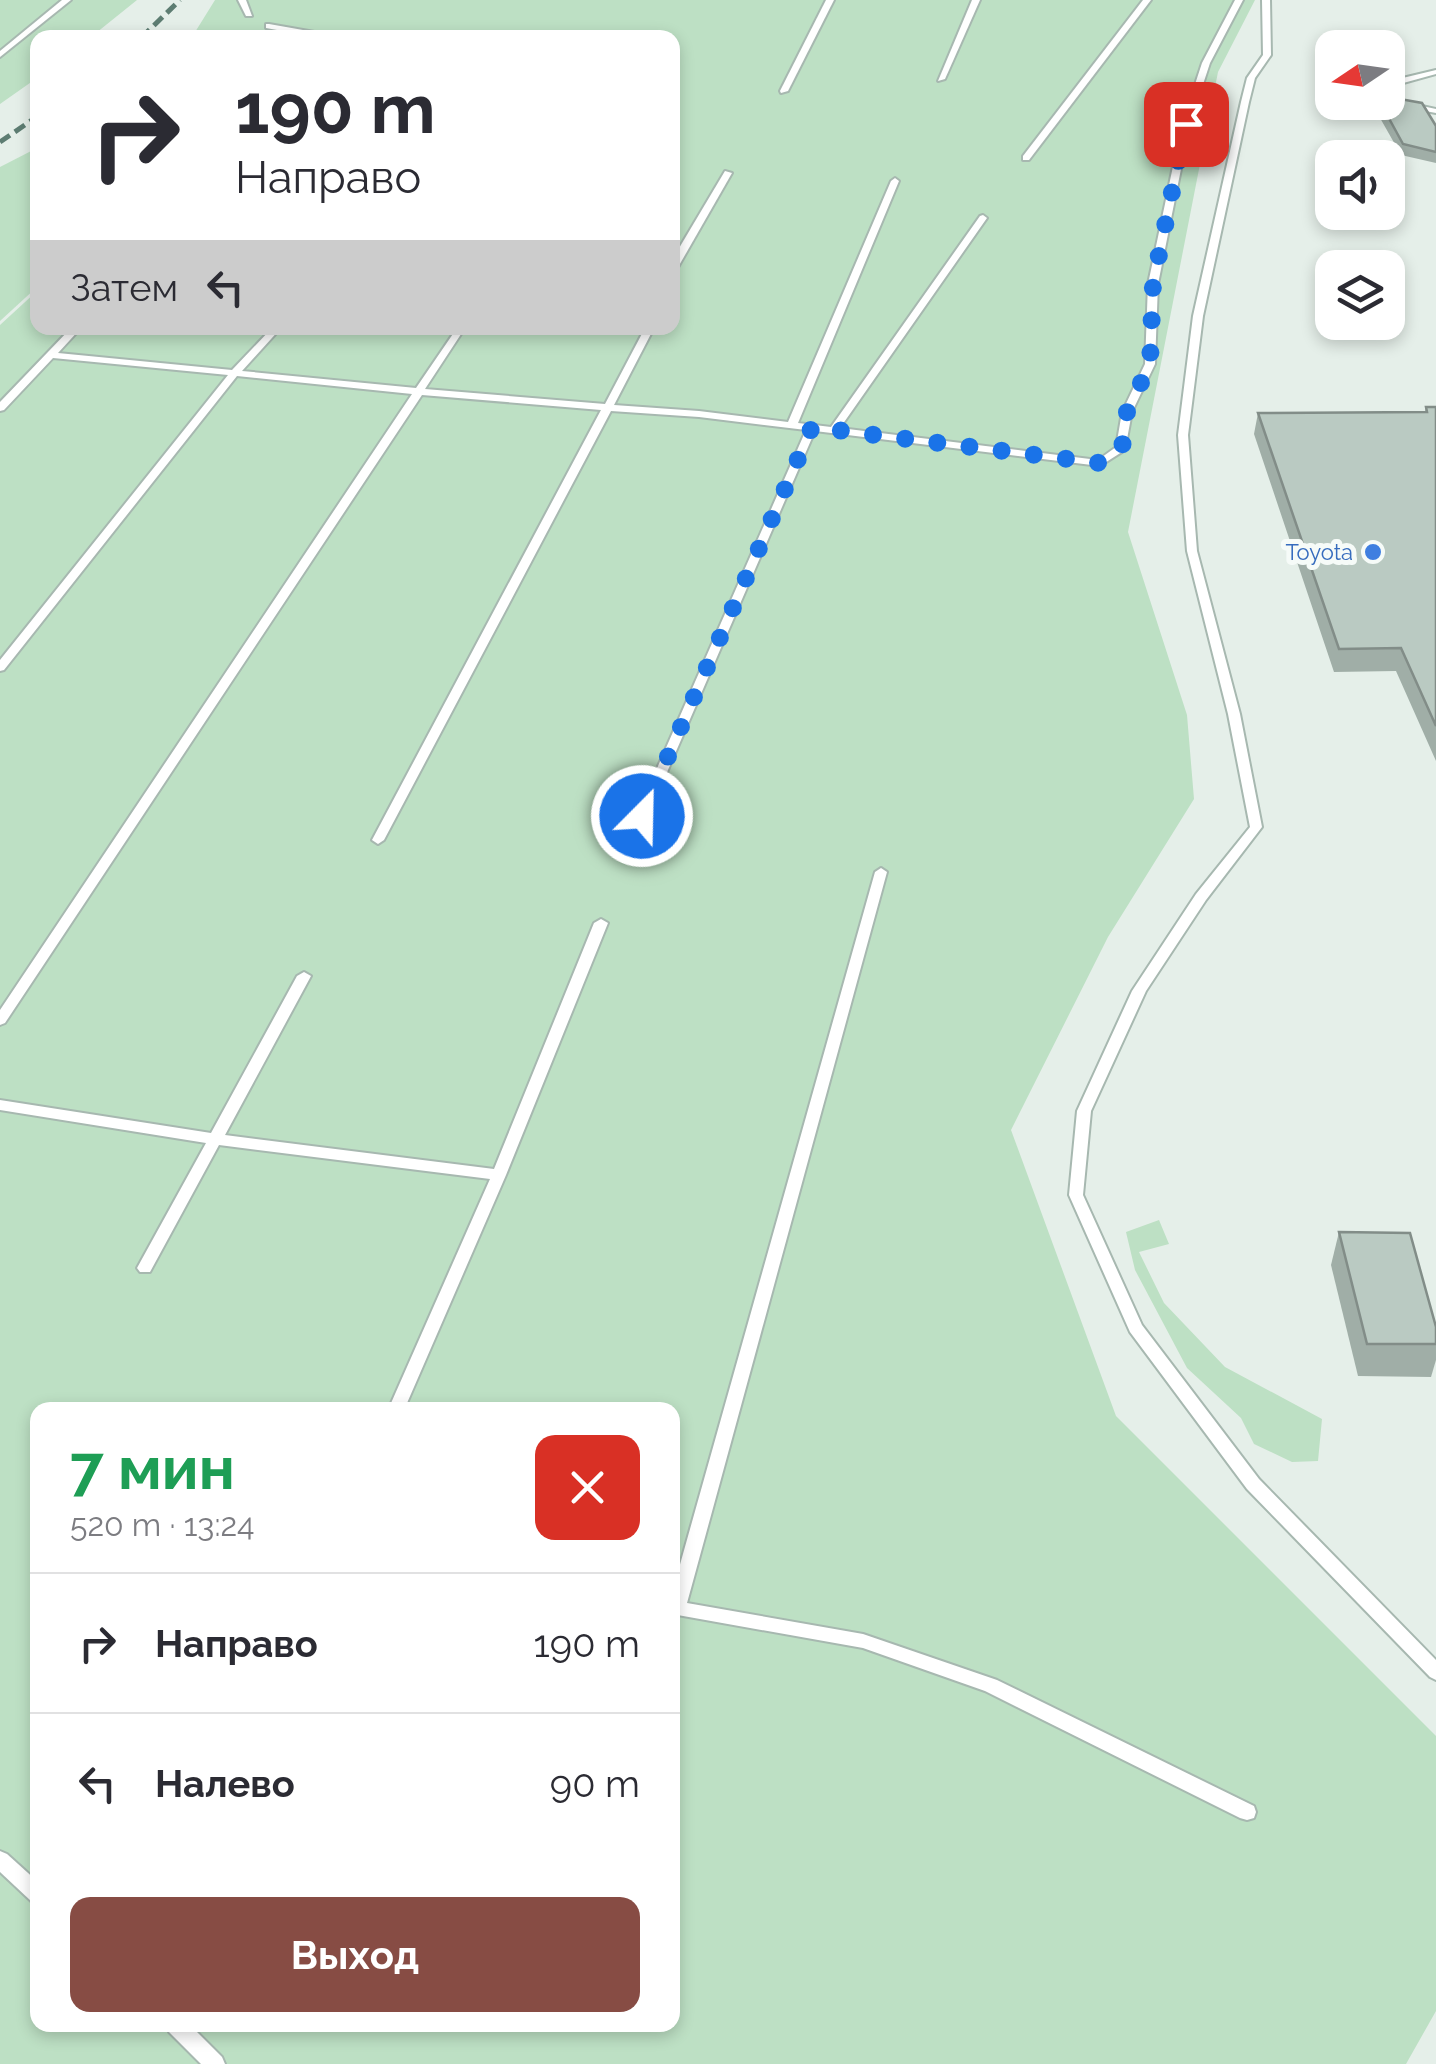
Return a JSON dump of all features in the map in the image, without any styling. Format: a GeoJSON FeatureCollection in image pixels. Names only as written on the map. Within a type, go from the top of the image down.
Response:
{"type":"FeatureCollection","features":[{"type":"Feature","properties":{"kind":"lane"},"geometry":{"type":"LineString","coordinates":[[30,30],[67,0]]}},
{"type":"Feature","properties":{"kind":"lane"},"geometry":{"type":"LineString","coordinates":[[242,0],[249,14]]}},
{"type":"Feature","properties":{"kind":"lane"},"geometry":{"type":"LineString","coordinates":[[784,91],[830,0]]}},
{"type":"Feature","properties":{"kind":"lane"},"geometry":{"type":"LineString","coordinates":[[941,79],[976,0]]}},
{"type":"Feature","properties":{"kind":"lane"},"geometry":{"type":"LineString","coordinates":[[1026,158],[1147,0]]}},
{"type":"Feature","properties":{"kind":"lane"},"geometry":{"type":"LineString","coordinates":[[50,355],[812,427],[1100,463],[1122,448],[1127,412],[1150,364],[1153,284],[1186,124],[1206,63],[1239,0]]}},
{"type":"Feature","properties":{"kind":"lane"},"geometry":{"type":"LineString","coordinates":[[1266,0],[1267,55],[1251,78],[1244,102],[1198,316],[1183,435],[1192,552],[1234,714],[1256,827],[1201,897],[1140,990],[1084,1111],[1076,1195],[1136,1328],[1157,1356],[1254,1484],[1436,1672]]}},
{"type":"Feature","properties":{"kind":"lane"},"geometry":{"type":"LineString","coordinates":[[269,26],[292,30]]}},
{"type":"Feature","properties":{"kind":"lane"},"geometry":{"type":"LineString","coordinates":[[0,55],[30,30]]}},
{"type":"Feature","properties":{"kind":"lane"},"geometry":{"type":"LineString","coordinates":[[1436,72],[1393,83],[1390,94],[1396,103],[1436,112]]}},
{"type":"Feature","properties":{"kind":"lane"},"geometry":{"type":"LineString","coordinates":[[680,255],[728,174]]}},
{"type":"Feature","properties":{"kind":"lane"},"geometry":{"type":"LineString","coordinates":[[792,425],[895,181]]}},
{"type":"Feature","properties":{"kind":"lane"},"geometry":{"type":"LineString","coordinates":[[834,430],[983,218]]}},
{"type":"Feature","properties":{"kind":"lane"},"geometry":{"type":"LineString","coordinates":[[0,408],[69,335]]}},
{"type":"Feature","properties":{"kind":"lane"},"geometry":{"type":"LineString","coordinates":[[0,668],[271,335]]}},
{"type":"Feature","properties":{"kind":"lane"},"geometry":{"type":"LineString","coordinates":[[0,1020],[457,335]]}},
{"type":"Feature","properties":{"kind":"lane"},"geometry":{"type":"LineString","coordinates":[[378,840],[646,335]]}},
{"type":"Feature","properties":{"kind":"lane"},"geometry":{"type":"LineString","coordinates":[[642,816],[812,427]]}},
{"type":"Feature","properties":{"kind":"lane"},"geometry":{"type":"LineString","coordinates":[[680,1590],[881,872]]}},
{"type":"Feature","properties":{"kind":"lane"},"geometry":{"type":"LineString","coordinates":[[400,1402],[499,1175],[601,923]]}},
{"type":"Feature","properties":{"kind":"lane"},"geometry":{"type":"LineString","coordinates":[[144,1268],[304,976]]}},
{"type":"Feature","properties":{"kind":"lane"},"geometry":{"type":"LineString","coordinates":[[0,1105],[215,1139],[499,1175]]}},
{"type":"Feature","properties":{"kind":"lane"},"geometry":{"type":"LineString","coordinates":[[680,1609],[863,1641],[991,1685],[1247,1812]]}},
{"type":"Feature","properties":{"kind":"lane"},"geometry":{"type":"LineString","coordinates":[[0,1860],[30,1887]]}},
{"type":"Feature","properties":{"kind":"lane"},"geometry":{"type":"LineString","coordinates":[[183,2032],[216,2064]]}},
{"type":"Feature","properties":{"kind":"green space"},"geometry":{"type":"Polygon","coordinates":[[[0,0],[137,0],[100,30],[30,30],[30,83],[0,104],[0,0]]]}},
{"type":"Feature","properties":{"kind":"green space"},"geometry":{"type":"Polygon","coordinates":[[[215,0],[1255,0],[1218,72],[1128,532],[1187,715],[1194,799],[1108,937],[1011,1130],[1116,1416],[1436,1736],[1436,2011],[1406,2064],[0,2064],[0,325],[30,297],[30,335],[680,335],[680,30],[196,30],[215,0]]]}},
{"type":"Feature","properties":{"kind":"green space"},"geometry":{"type":"Polygon","coordinates":[[[30,152],[30,293],[0,321],[0,167],[30,152]]]}},
{"type":"Feature","properties":{"kind":"green space"},"geometry":{"type":"Polygon","coordinates":[[[1159,1220],[1169,1244],[1139,1252],[1164,1303],[1225,1367],[1322,1419],[1318,1461],[1292,1462],[1254,1444],[1241,1418],[1187,1368],[1135,1270],[1126,1232],[1159,1220]]]}},
{"type":"Feature","properties":{"kind":"building"},"geometry":{"type":"Polygon","coordinates":[[[1405,100],[1422,103],[1436,126],[1436,152],[1401,140],[1390,120],[1405,120],[1405,100]]]}},
{"type":"Feature","properties":{"kind":"building"},"geometry":{"type":"Polygon","coordinates":[[[1426,407],[1436,407],[1436,726],[1401,648],[1339,649],[1258,413],[1427,412],[1426,407]]]}},
{"type":"Feature","properties":{"kind":"building"},"geometry":{"type":"Polygon","coordinates":[[[1339,1232],[1410,1233],[1436,1327],[1436,1344],[1367,1344],[1339,1232]]]}},
{"type":"Feature","properties":{"kind":"railway"},"geometry":{"type":"LineString","coordinates":[[149,30],[180,0]]}},
{"type":"Feature","properties":{"kind":"railway"},"geometry":{"type":"LineString","coordinates":[[0,142],[30,121]]}},
{"type":"Feature","properties":{"kind":"place","name":"Toyota"},"geometry":{"type":"Point","coordinates":[1373,552]}},
{"type":"Feature","properties":{"kind":"route"},"geometry":{"type":"LineString","coordinates":[[642,816],[812,427],[1100,463],[1122,448],[1127,412],[1150,364],[1153,284],[1186,124]]}}]}
